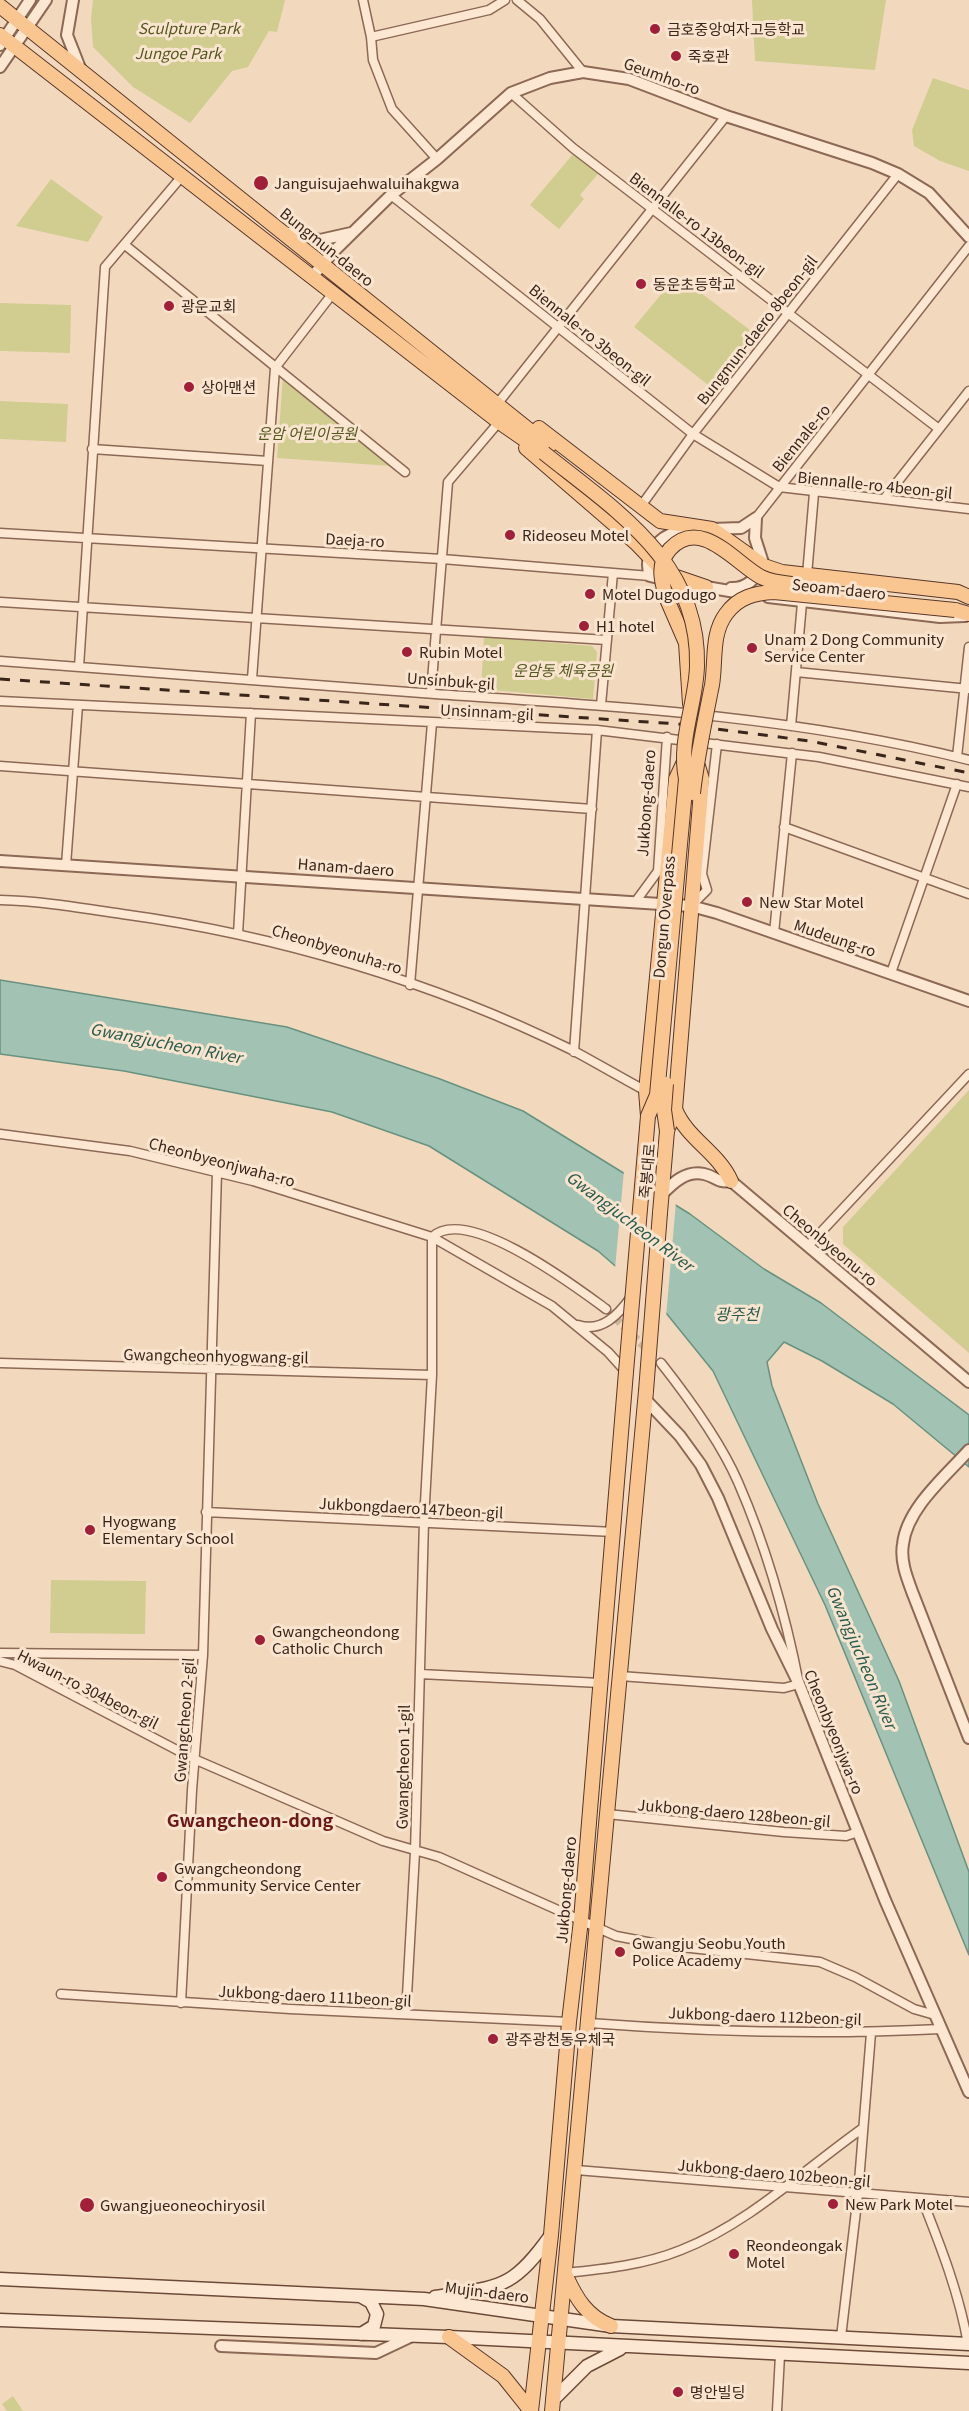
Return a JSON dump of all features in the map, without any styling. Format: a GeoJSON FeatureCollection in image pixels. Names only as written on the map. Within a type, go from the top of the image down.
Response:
{"type":"FeatureCollection","features":[{"type":"Feature","properties":{"kind":"main road","name":"Bungmun-daero"},"geometry":{"type":"LineString","coordinates":[[0,6],[498,403],[547,449]]}},
{"type":"Feature","properties":{"kind":"main road","name":"Bungmun-daero"},"geometry":{"type":"LineString","coordinates":[[1,39],[183,175],[499,422],[547,449]]}},
{"type":"Feature","properties":{"kind":"main road"},"geometry":{"type":"LineString","coordinates":[[498,403],[555,438],[660,521],[712,528],[764,566],[807,575],[958,592],[964,606]]}},
{"type":"Feature","properties":{"kind":"main road"},"geometry":{"type":"LineString","coordinates":[[499,422],[537,459],[636,543],[665,573],[706,587]]}},
{"type":"Feature","properties":{"kind":"main road","name":"Dongun Overpass"},"geometry":{"type":"LineString","coordinates":[[547,449],[652,544],[672,572],[688,610],[697,652],[696,682],[690,705],[683,764],[686,779],[658,1085],[648,1116]]}},
{"type":"Feature","properties":{"kind":"main road","name":"Dongun Overpass"},"geometry":{"type":"LineString","coordinates":[[547,449],[641,521],[672,554],[692,595],[701,625],[706,655],[705,707],[698,766],[694,780],[681,903],[664,1110],[667,1131]]}},
{"type":"Feature","properties":{"kind":"main road","name":"Dongun Overpass"},"geometry":{"type":"LineString","coordinates":[[690,705],[686,643],[660,576],[665,555],[675,544],[687,539],[705,538],[719,545],[760,577],[778,583],[964,606]]}},
{"type":"Feature","properties":{"kind":"main road","name":"Dongun Overpass"},"geometry":{"type":"LineString","coordinates":[[705,707],[712,685],[718,629],[726,614],[747,597],[774,592],[964,606]]}},
{"type":"Feature","properties":{"kind":"main road"},"geometry":{"type":"LineString","coordinates":[[648,1116],[646,1091],[662,902],[676,779],[683,764]]}},
{"type":"Feature","properties":{"kind":"main road"},"geometry":{"type":"LineString","coordinates":[[667,1131],[675,1109],[702,779],[698,766]]}},
{"type":"Feature","properties":{"kind":"main road"},"geometry":{"type":"LineString","coordinates":[[675,1109],[681,1124],[724,1165],[731,1181]]}},
{"type":"Feature","properties":{"kind":"main road","name":"Jukbong-daero"},"geometry":{"type":"LineString","coordinates":[[531,2411],[551,2235],[568,2022],[581,1920],[614,1532],[631,1296],[648,1116]]}},
{"type":"Feature","properties":{"kind":"main road","name":"죽봉대로"},"geometry":{"type":"LineString","coordinates":[[645,1395],[667,1131]]}},
{"type":"Feature","properties":{"kind":"main road"},"geometry":{"type":"LineString","coordinates":[[552,2405],[576,2170],[645,1395]]}},
{"type":"Feature","properties":{"kind":"main road"},"geometry":{"type":"LineString","coordinates":[[424,2299],[504,2284],[524,2270],[551,2235]]}},
{"type":"Feature","properties":{"kind":"main road"},"geometry":{"type":"LineString","coordinates":[[565,2273],[584,2307],[596,2320],[611,2326]]}},
{"type":"Feature","properties":{"kind":"main road","name":"Mujin-daero"},"geometry":{"type":"LineString","coordinates":[[0,2279],[424,2299],[611,2326],[968,2344]]}},
{"type":"Feature","properties":{"kind":"main road"},"geometry":{"type":"LineString","coordinates":[[360,2334],[374,2326],[377,2314],[371,2302],[362,2297]]}},
{"type":"Feature","properties":{"kind":"main road"},"geometry":{"type":"LineString","coordinates":[[0,2320],[449,2337],[622,2348],[969,2363]]}},
{"type":"Feature","properties":{"kind":"main road"},"geometry":{"type":"LineString","coordinates":[[449,2337],[503,2376],[531,2411]]}},
{"type":"Feature","properties":{"kind":"main road"},"geometry":{"type":"LineString","coordinates":[[552,2405],[587,2366],[622,2348]]}},
{"type":"Feature","properties":{"kind":"street"},"geometry":{"type":"LineString","coordinates":[[1,39],[30,0]]}},
{"type":"Feature","properties":{"kind":"street"},"geometry":{"type":"LineString","coordinates":[[0,68],[16,48],[46,0]]}},
{"type":"Feature","properties":{"kind":"street"},"geometry":{"type":"LineString","coordinates":[[73,0],[67,35],[83,74]]}},
{"type":"Feature","properties":{"kind":"street"},"geometry":{"type":"LineString","coordinates":[[363,0],[371,37],[373,60],[392,109],[436,159]]}},
{"type":"Feature","properties":{"kind":"street"},"geometry":{"type":"LineString","coordinates":[[371,37],[489,10],[505,0]]}},
{"type":"Feature","properties":{"kind":"street"},"geometry":{"type":"LineString","coordinates":[[517,0],[540,19],[583,72]]}},
{"type":"Feature","properties":{"kind":"street","name":"Geumho-ro"},"geometry":{"type":"LineString","coordinates":[[312,277],[390,195],[436,159],[511,93],[550,78],[583,72],[629,79],[726,116],[853,155],[898,174],[938,200],[969,237]]}},
{"type":"Feature","properties":{"kind":"street","name":"Biennalle-ro 13beon-gil"},"geometry":{"type":"LineString","coordinates":[[511,93],[573,148],[653,207],[869,376]]}},
{"type":"Feature","properties":{"kind":"street"},"geometry":{"type":"LineString","coordinates":[[498,403],[726,116]]}},
{"type":"Feature","properties":{"kind":"street","name":"Bungmun-daero 8beon-gil"},"geometry":{"type":"LineString","coordinates":[[641,506],[693,434],[788,311],[898,174]]}},
{"type":"Feature","properties":{"kind":"street"},"geometry":{"type":"LineString","coordinates":[[79,666],[105,267],[183,175]]}},
{"type":"Feature","properties":{"kind":"street","name":"Biennale-ro 3beon-gil"},"geometry":{"type":"LineString","coordinates":[[390,195],[693,434],[779,488]]}},
{"type":"Feature","properties":{"kind":"street"},"geometry":{"type":"LineString","coordinates":[[279,230],[320,240],[352,233]]}},
{"type":"Feature","properties":{"kind":"street"},"geometry":{"type":"LineString","coordinates":[[125,245],[405,472]]}},
{"type":"Feature","properties":{"kind":"street","name":"Biennale-ro"},"geometry":{"type":"LineString","coordinates":[[756,519],[969,246]]}},
{"type":"Feature","properties":{"kind":"street"},"geometry":{"type":"LineString","coordinates":[[252,679],[275,368],[333,292]]}},
{"type":"Feature","properties":{"kind":"street"},"geometry":{"type":"LineString","coordinates":[[869,376],[939,429]]}},
{"type":"Feature","properties":{"kind":"street"},"geometry":{"type":"LineString","coordinates":[[884,500],[969,391]]}},
{"type":"Feature","properties":{"kind":"street"},"geometry":{"type":"LineString","coordinates":[[431,693],[448,482],[499,422]]}},
{"type":"Feature","properties":{"kind":"street"},"geometry":{"type":"LineString","coordinates":[[92,449],[268,461]]}},
{"type":"Feature","properties":{"kind":"street","name":"Biennalle-ro 4beon-gil"},"geometry":{"type":"LineString","coordinates":[[779,488],[969,509]]}},
{"type":"Feature","properties":{"kind":"street","name":"Seoam-daero"},"geometry":{"type":"LineString","coordinates":[[807,575],[814,493]]}},
{"type":"Feature","properties":{"kind":"street"},"geometry":{"type":"LineString","coordinates":[[650,576],[650,559],[655,545],[666,535],[677,531],[741,528],[756,519]]}},
{"type":"Feature","properties":{"kind":"street"},"geometry":{"type":"LineString","coordinates":[[706,587],[738,588],[754,580],[764,566],[755,538],[756,519]]}},
{"type":"Feature","properties":{"kind":"street","name":"Daeja-ro"},"geometry":{"type":"LineString","coordinates":[[0,533],[442,559],[650,576],[706,587]]}},
{"type":"Feature","properties":{"kind":"street"},"geometry":{"type":"LineString","coordinates":[[601,705],[613,573]]}},
{"type":"Feature","properties":{"kind":"street","name":"Seoam-daero"},"geometry":{"type":"LineString","coordinates":[[706,587],[802,603],[940,617],[964,606]]}},
{"type":"Feature","properties":{"kind":"street"},"geometry":{"type":"LineString","coordinates":[[4,603],[83,606],[343,625],[607,640]]}},
{"type":"Feature","properties":{"kind":"street"},"geometry":{"type":"LineString","coordinates":[[791,726],[802,603]]}},
{"type":"Feature","properties":{"kind":"street"},"geometry":{"type":"LineString","coordinates":[[957,757],[967,689],[969,647]]}},
{"type":"Feature","properties":{"kind":"street","name":"Unsinbuk-gil"},"geometry":{"type":"LineString","coordinates":[[0,661],[601,705],[791,726],[969,760]]}},
{"type":"Feature","properties":{"kind":"street"},"geometry":{"type":"LineString","coordinates":[[796,672],[967,689]]}},
{"type":"Feature","properties":{"kind":"street","name":"Unsinnam-gil"},"geometry":{"type":"LineString","coordinates":[[0,701],[597,730],[792,753],[969,787]]}},
{"type":"Feature","properties":{"kind":"street"},"geometry":{"type":"LineString","coordinates":[[66,866],[78,705]]}},
{"type":"Feature","properties":{"kind":"street"},"geometry":{"type":"LineString","coordinates":[[238,934],[251,713]]}},
{"type":"Feature","properties":{"kind":"street"},"geometry":{"type":"LineString","coordinates":[[410,985],[424,796],[432,723]]}},
{"type":"Feature","properties":{"kind":"street"},"geometry":{"type":"LineString","coordinates":[[574,1052],[597,730]]}},
{"type":"Feature","properties":{"kind":"street","name":"Jukbong-daero"},"geometry":{"type":"LineString","coordinates":[[636,901],[658,871],[668,737]]}},
{"type":"Feature","properties":{"kind":"street"},"geometry":{"type":"LineString","coordinates":[[691,906],[707,890],[702,874],[717,744]]}},
{"type":"Feature","properties":{"kind":"street"},"geometry":{"type":"LineString","coordinates":[[774,933],[792,753]]}},
{"type":"Feature","properties":{"kind":"street"},"geometry":{"type":"LineString","coordinates":[[0,766],[591,809]]}},
{"type":"Feature","properties":{"kind":"street"},"geometry":{"type":"LineString","coordinates":[[891,974],[957,784]]}},
{"type":"Feature","properties":{"kind":"street"},"geometry":{"type":"LineString","coordinates":[[784,827],[969,894]]}},
{"type":"Feature","properties":{"kind":"street","name":"Hanam-daero"},"geometry":{"type":"LineString","coordinates":[[0,861],[662,902],[691,906]]}},
{"type":"Feature","properties":{"kind":"street","name":"Cheonbyeonuha-ro"},"geometry":{"type":"LineString","coordinates":[[0,900],[75,907],[238,934],[325,957],[480,1010],[574,1052],[646,1091]]}},
{"type":"Feature","properties":{"kind":"street","name":"Mudeung-ro"},"geometry":{"type":"LineString","coordinates":[[691,906],[969,1001]]}},
{"type":"Feature","properties":{"kind":"street"},"geometry":{"type":"LineString","coordinates":[[808,1246],[969,1074]]}},
{"type":"Feature","properties":{"kind":"street","name":"Cheonbyeonjwaha-ro"},"geometry":{"type":"LineString","coordinates":[[0,1134],[130,1152],[217,1172],[432,1237],[518,1285],[575,1324],[626,1372]]}},
{"type":"Feature","properties":{"kind":"street","name":"Gwangcheon 2-gil"},"geometry":{"type":"LineString","coordinates":[[181,2003],[194,1759],[203,1655],[209,1368],[217,1172]]}},
{"type":"Feature","properties":{"kind":"street","name":"Cheonbyeonu-ro"},"geometry":{"type":"LineString","coordinates":[[662,1194],[676,1180],[689,1175],[705,1174],[718,1182],[731,1181],[969,1382]]}},
{"type":"Feature","properties":{"kind":"street","name":"Cheonbyeonjwaha-ro"},"geometry":{"type":"LineString","coordinates":[[432,1237],[438,1231],[452,1230],[485,1237],[512,1247],[553,1270],[606,1309]]}},
{"type":"Feature","properties":{"kind":"street","name":"Gwangcheon 1-gil"},"geometry":{"type":"LineString","coordinates":[[406,2014],[415,1852],[424,1521],[432,1375],[432,1237]]}},
{"type":"Feature","properties":{"kind":"street"},"geometry":{"type":"LineString","coordinates":[[575,1324],[584,1327],[610,1322],[618,1315],[631,1296]]}},
{"type":"Feature","properties":{"kind":"street"},"geometry":{"type":"LineString","coordinates":[[620,1676],[784,1688],[799,1683],[784,1618],[738,1481],[680,1387],[661,1363]]}},
{"type":"Feature","properties":{"kind":"street","name":"Gwangcheonhyogwang-gil"},"geometry":{"type":"LineString","coordinates":[[0,1364],[432,1375]]}},
{"type":"Feature","properties":{"kind":"street","name":"Cheonbyeonjwa-ro"},"geometry":{"type":"LineString","coordinates":[[645,1395],[680,1436],[709,1480],[772,1629],[799,1683],[858,1832],[969,2092]]}},
{"type":"Feature","properties":{"kind":"street"},"geometry":{"type":"LineString","coordinates":[[969,1450],[918,1510],[905,1532],[902,1546],[906,1573],[969,1738]]}},
{"type":"Feature","properties":{"kind":"street","name":"Jukbongdaero147beon-gil"},"geometry":{"type":"LineString","coordinates":[[206,1512],[614,1532]]}},
{"type":"Feature","properties":{"kind":"street","name":"Hwaun-ro 304beon-gil"},"geometry":{"type":"LineString","coordinates":[[0,1653],[203,1655]]}},
{"type":"Feature","properties":{"kind":"street","name":"Hwaun-ro 304beon-gil"},"geometry":{"type":"LineString","coordinates":[[0,1661],[15,1665],[194,1759],[383,1841],[439,1857],[615,1936],[642,1942],[820,1962],[855,1977],[914,2009],[935,2015]]}},
{"type":"Feature","properties":{"kind":"street"},"geometry":{"type":"LineString","coordinates":[[420,1674],[600,1683]]}},
{"type":"Feature","properties":{"kind":"street","name":"Jukbong-daero 128beon-gil"},"geometry":{"type":"LineString","coordinates":[[607,1814],[795,1833],[846,1836],[858,1832]]}},
{"type":"Feature","properties":{"kind":"street","name":"Jukbong-daero 111beon-gil"},"geometry":{"type":"LineString","coordinates":[[61,1994],[181,2003],[568,2022]]}},
{"type":"Feature","properties":{"kind":"street","name":"Jukbong-daero 112beon-gil"},"geometry":{"type":"LineString","coordinates":[[589,2023],[871,2033],[941,2029]]}},
{"type":"Feature","properties":{"kind":"street"},"geometry":{"type":"LineString","coordinates":[[841,2337],[858,2194],[871,2033]]}},
{"type":"Feature","properties":{"kind":"street"},"geometry":{"type":"LineString","coordinates":[[565,2273],[628,2265],[681,2250],[736,2223],[863,2128]]}},
{"type":"Feature","properties":{"kind":"street","name":"Jukbong-daero 102beon-gil"},"geometry":{"type":"LineString","coordinates":[[576,2170],[969,2202]]}},
{"type":"Feature","properties":{"kind":"street"},"geometry":{"type":"LineString","coordinates":[[922,2199],[950,2270],[968,2344]]}},
{"type":"Feature","properties":{"kind":"street"},"geometry":{"type":"LineString","coordinates":[[221,2346],[376,2353],[412,2336]]}},
{"type":"Feature","properties":{"kind":"street"},"geometry":{"type":"LineString","coordinates":[[777,2411],[780,2355]]}},
{"type":"Feature","properties":{"kind":"green space","name":"Jungoe Park"},"geometry":{"type":"Polygon","coordinates":[[[93,0],[285,0],[277,32],[269,31],[248,67],[232,71],[190,123],[133,87],[93,47],[91,19],[93,0]]]}},
{"type":"Feature","properties":{"kind":"green space"},"geometry":{"type":"Polygon","coordinates":[[[752,0],[886,0],[875,70],[755,61],[752,0]]]}},
{"type":"Feature","properties":{"kind":"green space"},"geometry":{"type":"Polygon","coordinates":[[[933,78],[969,90],[969,171],[940,161],[914,146],[912,130],[933,78]]]}},
{"type":"Feature","properties":{"kind":"green space"},"geometry":{"type":"Polygon","coordinates":[[[573,154],[598,174],[580,195],[584,199],[559,229],[530,205],[573,154]]]}},
{"type":"Feature","properties":{"kind":"green space"},"geometry":{"type":"Polygon","coordinates":[[[51,179],[103,217],[88,242],[16,226],[51,179]]]}},
{"type":"Feature","properties":{"kind":"green space"},"geometry":{"type":"Polygon","coordinates":[[[677,275],[754,333],[712,388],[634,327],[677,275]]]}},
{"type":"Feature","properties":{"kind":"green space"},"geometry":{"type":"Polygon","coordinates":[[[0,303],[71,305],[70,353],[0,351],[0,303]]]}},
{"type":"Feature","properties":{"kind":"green space","name":"운암 어린이공원"},"geometry":{"type":"Polygon","coordinates":[[[283,376],[391,466],[277,458],[283,376]]]}},
{"type":"Feature","properties":{"kind":"green space"},"geometry":{"type":"Polygon","coordinates":[[[0,401],[68,404],[66,442],[0,439],[0,401]]]}},
{"type":"Feature","properties":{"kind":"green space","name":"운암동 체육공원"},"geometry":{"type":"Polygon","coordinates":[[[484,637],[592,646],[597,652],[593,699],[481,689],[484,637]]]}},
{"type":"Feature","properties":{"kind":"green space"},"geometry":{"type":"Polygon","coordinates":[[[969,1090],[969,1353],[843,1244],[843,1227],[969,1090]]]}},
{"type":"Feature","properties":{"kind":"green space"},"geometry":{"type":"Polygon","coordinates":[[[51,1580],[146,1581],[145,1634],[50,1633],[51,1580]]]}},
{"type":"Feature","properties":{"kind":"green space"},"geometry":{"type":"Polygon","coordinates":[[[13,2396],[23,2411],[7,2411],[2,2404],[13,2396]]]}},
{"type":"Feature","properties":{"kind":"water","name":"광주천"},"geometry":{"type":"Polygon","coordinates":[[[0,980],[287,1027],[440,1079],[523,1111],[690,1214],[764,1269],[821,1303],[969,1415],[969,1467],[893,1404],[822,1361],[784,1342],[767,1362],[772,1386],[818,1504],[899,1681],[969,1872],[969,1955],[825,1605],[713,1371],[658,1303],[598,1251],[429,1146],[332,1112],[124,1071],[0,1054],[0,980]]]}},
{"type":"Feature","properties":{"kind":"pier"},"geometry":{"type":"Polygon","coordinates":[[[624,1170],[676,1202],[666,1317],[656,1305],[615,1269],[624,1170]]]}},
{"type":"Feature","properties":{"kind":"tunnel"},"geometry":{"type":"LineString","coordinates":[[606,1309],[661,1363]]}},
{"type":"Feature","properties":{"kind":"railway"},"geometry":{"type":"LineString","coordinates":[[0,679],[678,724],[810,741],[969,773]]}},
{"type":"Feature","properties":{"kind":"place","name":"금호중앙여자고등학교"},"geometry":{"type":"Point","coordinates":[655,29]}},
{"type":"Feature","properties":{"kind":"place","name":"죽호관"},"geometry":{"type":"Point","coordinates":[676,56]}},
{"type":"Feature","properties":{"kind":"place","name":"Janguisujaehwaluihakgwa"},"geometry":{"type":"Point","coordinates":[261,183]}},
{"type":"Feature","properties":{"kind":"place","name":"동운초등학교"},"geometry":{"type":"Point","coordinates":[641,284]}},
{"type":"Feature","properties":{"kind":"place","name":"광운교회"},"geometry":{"type":"Point","coordinates":[169,306]}},
{"type":"Feature","properties":{"kind":"place","name":"상아맨션"},"geometry":{"type":"Point","coordinates":[189,387]}},
{"type":"Feature","properties":{"kind":"place","name":"Rideoseu Motel"},"geometry":{"type":"Point","coordinates":[510,535]}},
{"type":"Feature","properties":{"kind":"place","name":"Motel Dugodugo"},"geometry":{"type":"Point","coordinates":[590,594]}},
{"type":"Feature","properties":{"kind":"place","name":"H1 hotel"},"geometry":{"type":"Point","coordinates":[584,626]}},
{"type":"Feature","properties":{"kind":"place","name":"Unam 2 Dong Community Service Center"},"geometry":{"type":"Point","coordinates":[752,648]}},
{"type":"Feature","properties":{"kind":"place","name":"Rubin Motel"},"geometry":{"type":"Point","coordinates":[407,652]}},
{"type":"Feature","properties":{"kind":"place","name":"New Star Motel"},"geometry":{"type":"Point","coordinates":[747,902]}},
{"type":"Feature","properties":{"kind":"place","name":"Hyogwang Elementary School"},"geometry":{"type":"Point","coordinates":[90,1530]}},
{"type":"Feature","properties":{"kind":"place","name":"Gwangcheondong Catholic Church"},"geometry":{"type":"Point","coordinates":[260,1640]}},
{"type":"Feature","properties":{"kind":"place","name":"Gwangcheondong Community Service Center"},"geometry":{"type":"Point","coordinates":[162,1877]}},
{"type":"Feature","properties":{"kind":"place","name":"Gwangju Seobu Youth Police Academy"},"geometry":{"type":"Point","coordinates":[620,1952]}},
{"type":"Feature","properties":{"kind":"place","name":"광주광천동우체국"},"geometry":{"type":"Point","coordinates":[493,2039]}},
{"type":"Feature","properties":{"kind":"place","name":"New Park Motel"},"geometry":{"type":"Point","coordinates":[833,2204]}},
{"type":"Feature","properties":{"kind":"place","name":"Gwangjueoneochiryosil"},"geometry":{"type":"Point","coordinates":[87,2205]}},
{"type":"Feature","properties":{"kind":"place","name":"Reondeongak Motel"},"geometry":{"type":"Point","coordinates":[734,2254]}},
{"type":"Feature","properties":{"kind":"place","name":"명안빌딩"},"geometry":{"type":"Point","coordinates":[678,2392]}},
{"type":"Feature","properties":{"kind":"district","name":"Gwangcheon-dong"},"geometry":{"type":"Point","coordinates":[250,1820]}},
{"type":"Feature","properties":{"kind":"park label","name":"Sculpture Park"},"geometry":{"type":"Point","coordinates":[189,28]}},
{"type":"Feature","properties":{"kind":"water label","name":"Gwangjucheon River"},"geometry":{"type":"Point","coordinates":[166,1043]}},
{"type":"Feature","properties":{"kind":"water label","name":"Gwangjucheon River"},"geometry":{"type":"Point","coordinates":[630,1221]}},
{"type":"Feature","properties":{"kind":"water label","name":"Gwangjucheon River"},"geometry":{"type":"Point","coordinates":[862,1657]}}]}
